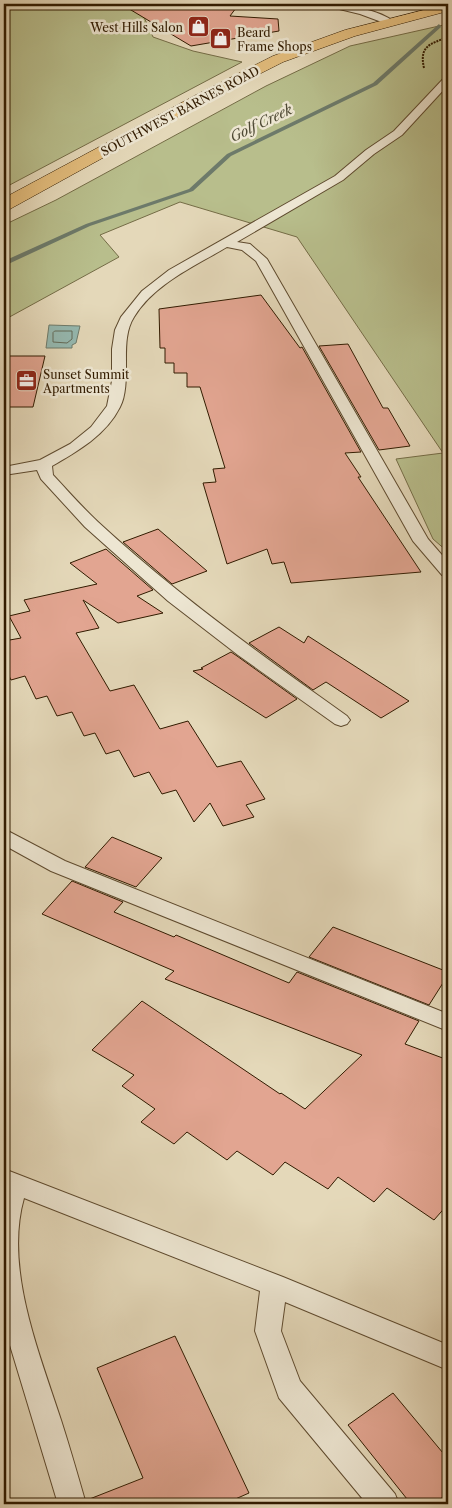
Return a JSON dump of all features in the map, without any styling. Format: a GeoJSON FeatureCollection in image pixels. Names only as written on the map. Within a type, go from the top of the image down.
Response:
{"type":"FeatureCollection","features":[{"type":"Feature","properties":{"kind":"main road","name":"SOUTHWEST BARNES ROAD"},"geometry":{"type":"LineString","coordinates":[[4,204],[260,67],[350,33],[448,7]]}},
{"type":"Feature","properties":{"kind":"lane"},"geometry":{"type":"LineString","coordinates":[[334,5],[363,12],[390,22]]}},
{"type":"Feature","properties":{"kind":"lane"},"geometry":{"type":"LineString","coordinates":[[334,5],[347,14],[352,22],[350,33]]}},
{"type":"Feature","properties":{"kind":"lane"},"geometry":{"type":"LineString","coordinates":[[4,471],[44,464],[75,447],[96,430],[114,406],[120,381],[119,349],[122,330],[127,317],[146,294],[173,273],[339,178],[370,152],[398,133],[447,80]]}},
{"type":"Feature","properties":{"kind":"lane"},"geometry":{"type":"LineString","coordinates":[[226,243],[246,247],[262,259],[417,534],[432,555],[448,572]]}},
{"type":"Feature","properties":{"kind":"lane"},"geometry":{"type":"LineString","coordinates":[[44,464],[46,476],[91,524],[174,597],[244,651],[340,720]]}},
{"type":"Feature","properties":{"kind":"lane"},"geometry":{"type":"LineString","coordinates":[[4,836],[58,866],[448,1023]]}},
{"type":"Feature","properties":{"kind":"lane"},"geometry":{"type":"LineString","coordinates":[[72,1504],[22,1342],[5,1261],[6,1218],[10,1181],[274,1285],[448,1358]]}},
{"type":"Feature","properties":{"kind":"lane"},"geometry":{"type":"LineString","coordinates":[[274,1285],[268,1331],[288,1389],[385,1504]]}},
{"type":"Feature","properties":{"kind":"path"},"geometry":{"type":"LineString","coordinates":[[447,80],[433,76],[424,68],[421,53],[431,44],[448,37]]}},
{"type":"Feature","properties":{"kind":"green space"},"geometry":{"type":"Polygon","coordinates":[[[4,4],[138,4],[153,37],[193,51],[242,62],[4,188],[4,4]]]}},
{"type":"Feature","properties":{"kind":"green space"},"geometry":{"type":"Polygon","coordinates":[[[448,24],[448,552],[433,539],[396,459],[443,453],[297,237],[180,202],[100,235],[119,257],[4,320],[4,225],[56,200],[266,86],[350,46],[448,24]]]}},
{"type":"Feature","properties":{"kind":"water"},"geometry":{"type":"Polygon","coordinates":[[[49,325],[80,326],[76,343],[72,345],[72,348],[46,348],[49,325]]]}},
{"type":"Feature","properties":{"kind":"building"},"geometry":{"type":"Polygon","coordinates":[[[121,4],[239,4],[230,16],[278,19],[279,31],[191,46],[121,4]]]}},
{"type":"Feature","properties":{"kind":"building"},"geometry":{"type":"Polygon","coordinates":[[[261,295],[300,348],[302,347],[361,452],[345,453],[361,477],[358,477],[421,572],[291,583],[284,562],[272,564],[267,549],[227,564],[203,483],[216,482],[213,469],[225,468],[200,387],[187,387],[187,373],[174,373],[174,363],[165,363],[165,348],[160,348],[159,309],[261,295]]]}},
{"type":"Feature","properties":{"kind":"building"},"geometry":{"type":"Polygon","coordinates":[[[348,344],[383,408],[388,408],[410,446],[379,450],[319,346],[348,344]]]}},
{"type":"Feature","properties":{"kind":"building","name":"Sunset Summit Apartments"},"geometry":{"type":"Polygon","coordinates":[[[4,356],[45,356],[33,407],[4,407],[4,356]]]}},
{"type":"Feature","properties":{"kind":"building"},"geometry":{"type":"Polygon","coordinates":[[[158,529],[207,571],[172,584],[123,542],[158,529]]]}},
{"type":"Feature","properties":{"kind":"building"},"geometry":{"type":"Polygon","coordinates":[[[106,549],[153,590],[137,596],[163,613],[118,623],[83,600],[99,628],[76,633],[110,691],[134,685],[160,729],[188,721],[217,767],[241,761],[265,799],[246,805],[254,817],[223,826],[210,803],[194,822],[176,790],[162,794],[149,772],[134,777],[119,750],[106,754],[95,733],[84,736],[72,712],[57,716],[47,696],[36,699],[25,676],[11,680],[4,666],[4,641],[21,638],[9,616],[30,611],[24,600],[97,584],[70,563],[106,549]]]}},
{"type":"Feature","properties":{"kind":"building"},"geometry":{"type":"Polygon","coordinates":[[[279,627],[304,643],[308,636],[409,701],[381,718],[326,682],[313,690],[249,643],[279,627]]]}},
{"type":"Feature","properties":{"kind":"building"},"geometry":{"type":"Polygon","coordinates":[[[231,652],[297,699],[266,718],[193,671],[203,669],[201,668],[231,652]]]}},
{"type":"Feature","properties":{"kind":"building"},"geometry":{"type":"Polygon","coordinates":[[[112,837],[162,858],[136,887],[85,867],[112,837]]]}},
{"type":"Feature","properties":{"kind":"building"},"geometry":{"type":"Polygon","coordinates":[[[72,881],[123,902],[114,912],[174,937],[176,935],[289,983],[297,972],[419,1021],[405,1044],[448,1060],[448,1204],[434,1220],[387,1188],[374,1202],[338,1177],[328,1189],[285,1162],[273,1175],[237,1151],[227,1160],[187,1132],[174,1144],[141,1122],[155,1109],[122,1086],[134,1075],[92,1050],[142,1001],[305,1109],[362,1055],[165,979],[174,971],[42,914],[72,881]]]}},
{"type":"Feature","properties":{"kind":"building"},"geometry":{"type":"Polygon","coordinates":[[[333,927],[448,972],[448,975],[429,1005],[309,957],[333,927]]]}},
{"type":"Feature","properties":{"kind":"building"},"geometry":{"type":"Polygon","coordinates":[[[175,1336],[249,1493],[224,1504],[88,1504],[87,1500],[143,1478],[97,1368],[175,1336]]]}},
{"type":"Feature","properties":{"kind":"building"},"geometry":{"type":"Polygon","coordinates":[[[393,1393],[448,1459],[448,1493],[434,1504],[411,1504],[348,1425],[393,1393]]]}},
{"type":"Feature","properties":{"kind":"waterway","name":"Golf Creek"},"geometry":{"type":"LineString","coordinates":[[4,264],[88,225],[191,190],[229,155],[375,84],[439,26]]}},
{"type":"Feature","properties":{"kind":"place","name":"West Hills Salon"},"geometry":{"type":"Point","coordinates":[199,27]}},
{"type":"Feature","properties":{"kind":"place","name":"Beard Frame Shops"},"geometry":{"type":"Point","coordinates":[221,39]}},
{"type":"Feature","properties":{"kind":"place","name":"Sunset Summit Apartments"},"geometry":{"type":"Point","coordinates":[27,381]}}]}
